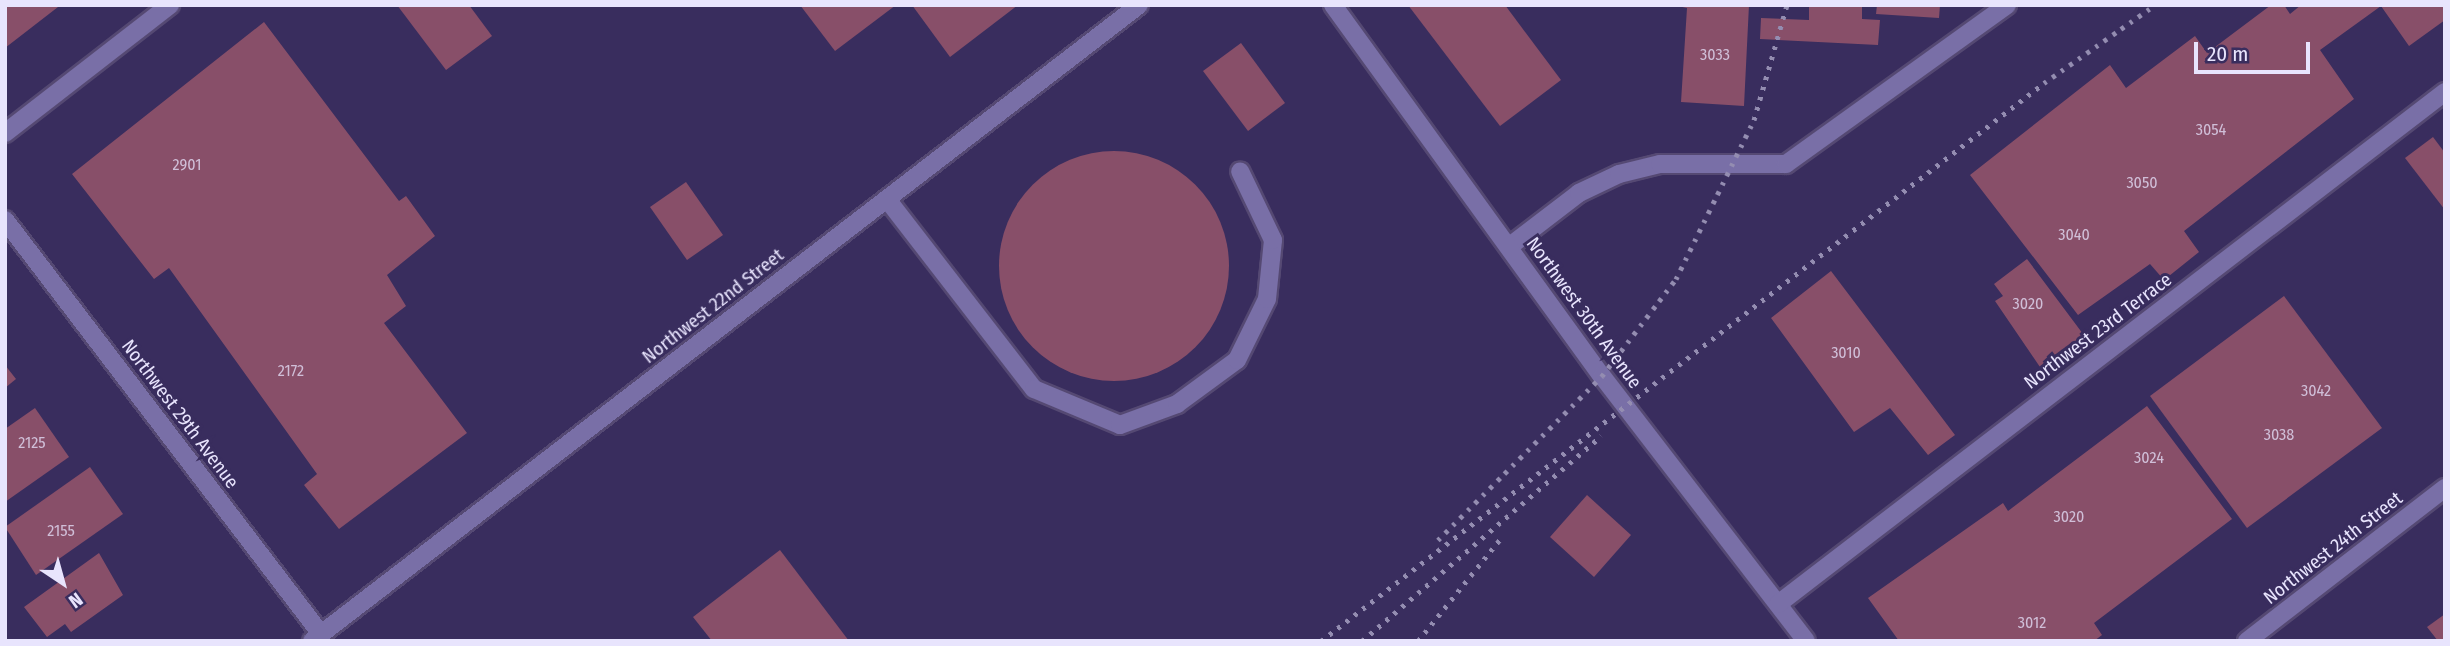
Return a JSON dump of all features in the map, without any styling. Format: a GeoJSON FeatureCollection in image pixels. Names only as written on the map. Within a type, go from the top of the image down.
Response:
{"type":"FeatureCollection","features":[{"type":"Feature","properties":{"kind":"street"},"geometry":{"type":"LineString","coordinates":[[5,133],[170,5]]}},
{"type":"Feature","properties":{"kind":"street","name":"Northwest 22nd Street"},"geometry":{"type":"LineString","coordinates":[[317,637],[1139,5]]}},
{"type":"Feature","properties":{"kind":"street","name":"Northwest 30th Avenue"},"geometry":{"type":"LineString","coordinates":[[1333,5],[1806,641]]}},
{"type":"Feature","properties":{"kind":"street"},"geometry":{"type":"LineString","coordinates":[[1510,246],[1579,194],[1619,174],[1660,164],[1786,164],[2007,5]]}},
{"type":"Feature","properties":{"kind":"street","name":"Northwest 23rd Terrace"},"geometry":{"type":"LineString","coordinates":[[1778,604],[2445,92]]}},
{"type":"Feature","properties":{"kind":"street"},"geometry":{"type":"LineString","coordinates":[[887,199],[1034,389],[1119,425],[1177,404],[1237,360],[1255,324],[1266,299],[1273,240],[1240,171]]}},
{"type":"Feature","properties":{"kind":"street","name":"Northwest 29th Avenue"},"geometry":{"type":"LineString","coordinates":[[5,220],[317,637]]}},
{"type":"Feature","properties":{"kind":"street","name":"Northwest 24th Street"},"geometry":{"type":"LineString","coordinates":[[2247,641],[2445,488]]}},
{"type":"Feature","properties":{"kind":"building"},"geometry":{"type":"Polygon","coordinates":[[[5,5],[57,5],[58,7],[5,48],[5,5]]]}},
{"type":"Feature","properties":{"kind":"building"},"geometry":{"type":"Polygon","coordinates":[[[397,5],[469,5],[492,36],[446,70],[397,5]]]}},
{"type":"Feature","properties":{"kind":"building"},"geometry":{"type":"Polygon","coordinates":[[[800,5],[896,5],[835,51],[800,5]]]}},
{"type":"Feature","properties":{"kind":"building"},"geometry":{"type":"Polygon","coordinates":[[[912,5],[1018,5],[950,57],[912,5]]]}},
{"type":"Feature","properties":{"kind":"building"},"geometry":{"type":"Polygon","coordinates":[[[1408,5],[1505,5],[1561,80],[1500,126],[1408,5]]]}},
{"type":"Feature","properties":{"kind":"building"},"geometry":{"type":"Polygon","coordinates":[[[1673,5],[1749,5],[1744,106],[1681,102],[1687,8],[1673,5]]]}},
{"type":"Feature","properties":{"kind":"building"},"geometry":{"type":"Polygon","coordinates":[[[1809,5],[1862,5],[1862,19],[1880,20],[1878,45],[1760,39],[1761,18],[1809,20],[1809,5]]]}},
{"type":"Feature","properties":{"kind":"building"},"geometry":{"type":"Polygon","coordinates":[[[1877,5],[1940,5],[1939,18],[1876,14],[1877,5]]]}},
{"type":"Feature","properties":{"kind":"building"},"geometry":{"type":"Polygon","coordinates":[[[2271,5],[2284,5],[2290,14],[2301,5],[2445,5],[2445,20],[2409,46],[2381,6],[2320,50],[2354,99],[2184,231],[2199,252],[2164,280],[2150,264],[2078,315],[1970,175],[2110,65],[2126,88],[2195,36],[2207,53],[2271,5]]]}},
{"type":"Feature","properties":{"kind":"building"},"geometry":{"type":"Polygon","coordinates":[[[264,22],[399,201],[406,196],[435,236],[387,275],[406,306],[384,323],[467,433],[339,529],[304,485],[317,474],[169,268],[154,279],[72,174],[264,22]]]}},
{"type":"Feature","properties":{"kind":"building"},"geometry":{"type":"Polygon","coordinates":[[[1241,43],[1285,103],[1248,131],[1203,71],[1241,43]]]}},
{"type":"Feature","properties":{"kind":"building"},"geometry":{"type":"Polygon","coordinates":[[[2433,137],[2445,153],[2445,210],[2405,158],[2433,137]]]}},
{"type":"Feature","properties":{"kind":"building"},"geometry":{"type":"Polygon","coordinates":[[[1114,151],[1136,153],[1158,160],[1178,170],[1203,193],[1224,233],[1229,266],[1227,288],[1220,310],[1210,330],[1187,355],[1147,376],[1114,381],[1092,379],[1070,372],[1050,362],[1025,339],[1004,299],[999,266],[1001,244],[1008,222],[1018,202],[1041,177],[1081,156],[1114,151]]]}},
{"type":"Feature","properties":{"kind":"building"},"geometry":{"type":"Polygon","coordinates":[[[686,182],[723,235],[687,260],[650,207],[686,182]]]}},
{"type":"Feature","properties":{"kind":"building"},"geometry":{"type":"Polygon","coordinates":[[[2027,259],[2086,338],[2042,370],[1995,301],[2003,296],[1994,284],[2027,259]]]}},
{"type":"Feature","properties":{"kind":"building"},"geometry":{"type":"Polygon","coordinates":[[[1831,271],[1955,435],[1928,455],[1890,408],[1854,432],[1771,318],[1831,271]]]}},
{"type":"Feature","properties":{"kind":"building"},"geometry":{"type":"Polygon","coordinates":[[[2284,296],[2382,428],[2247,528],[2150,396],[2284,296]]]}},
{"type":"Feature","properties":{"kind":"building"},"geometry":{"type":"Polygon","coordinates":[[[5,365],[16,379],[5,388],[5,365]]]}},
{"type":"Feature","properties":{"kind":"building"},"geometry":{"type":"Polygon","coordinates":[[[2147,406],[2232,519],[2094,623],[2102,635],[2094,641],[1899,641],[1868,598],[2003,503],[2008,511],[2147,406]]]}},
{"type":"Feature","properties":{"kind":"building"},"geometry":{"type":"Polygon","coordinates":[[[35,408],[69,457],[5,502],[5,429],[35,408]]]}},
{"type":"Feature","properties":{"kind":"building"},"geometry":{"type":"Polygon","coordinates":[[[90,467],[123,514],[36,575],[5,527],[90,467]]]}},
{"type":"Feature","properties":{"kind":"building"},"geometry":{"type":"Polygon","coordinates":[[[1587,495],[1631,535],[1594,577],[1550,537],[1587,495]]]}},
{"type":"Feature","properties":{"kind":"building"},"geometry":{"type":"Polygon","coordinates":[[[780,550],[849,641],[712,641],[693,617],[780,550]]]}},
{"type":"Feature","properties":{"kind":"building"},"geometry":{"type":"Polygon","coordinates":[[[99,553],[123,595],[71,632],[65,624],[47,637],[24,607],[99,553]]]}},
{"type":"Feature","properties":{"kind":"building"},"geometry":{"type":"Polygon","coordinates":[[[2445,614],[2445,641],[2438,641],[2427,627],[2445,614]]]}},
{"type":"Feature","properties":{"kind":"railway"},"geometry":{"type":"LineString","coordinates":[[1438,540],[1602,376],[1676,279],[1754,120],[1787,5]]}},
{"type":"Feature","properties":{"kind":"railway"},"geometry":{"type":"LineString","coordinates":[[1321,641],[2044,83],[2155,5]]}},
{"type":"Feature","properties":{"kind":"railway"},"geometry":{"type":"LineString","coordinates":[[1362,641],[1601,436]]}},
{"type":"Feature","properties":{"kind":"railway"},"geometry":{"type":"LineString","coordinates":[[1418,641],[1502,537]]}}]}
